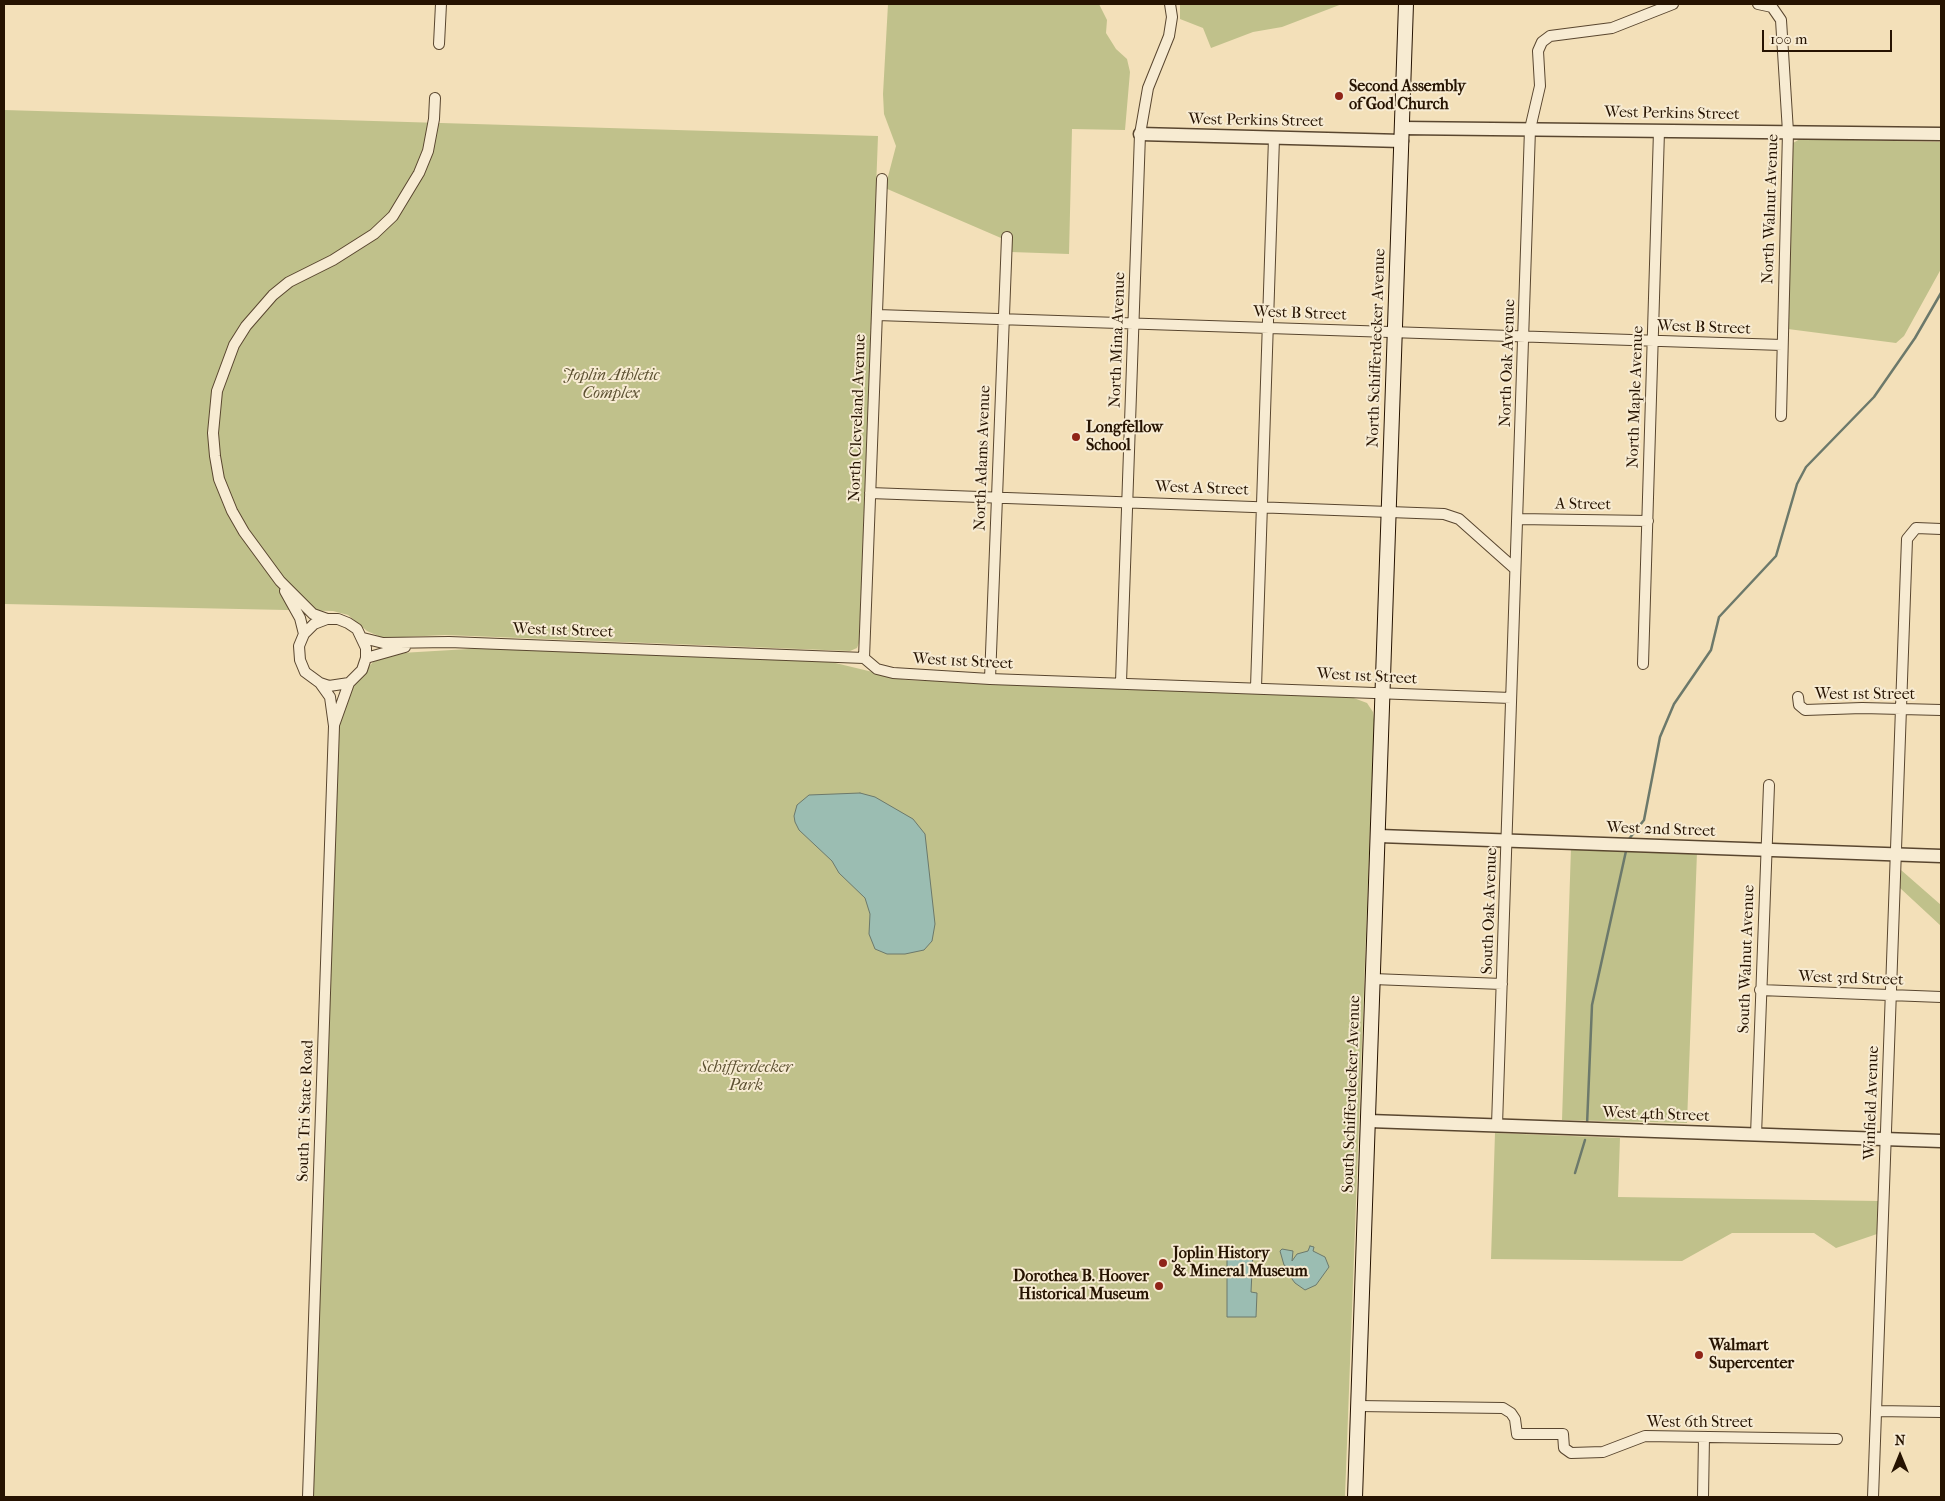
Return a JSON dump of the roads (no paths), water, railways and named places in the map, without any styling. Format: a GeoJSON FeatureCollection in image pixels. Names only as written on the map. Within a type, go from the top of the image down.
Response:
{"type":"FeatureCollection","features":[{"type":"Feature","properties":{"kind":"main road","name":"North Schifferdecker Avenue"},"geometry":{"type":"LineString","coordinates":[[1383,693],[1406,4]]}},
{"type":"Feature","properties":{"kind":"main road","name":"South Schifferdecker Avenue"},"geometry":{"type":"LineString","coordinates":[[1355,1497],[1383,693]]}},
{"type":"Feature","properties":{"kind":"street"},"geometry":{"type":"LineString","coordinates":[[439,44],[441,4]]}},
{"type":"Feature","properties":{"kind":"street","name":"North Mina Avenue"},"geometry":{"type":"LineString","coordinates":[[1121,682],[1140,134],[1148,88],[1169,36],[1172,17],[1170,4]]}},
{"type":"Feature","properties":{"kind":"street","name":"North Oak Avenue"},"geometry":{"type":"LineString","coordinates":[[1511,698],[1530,129],[1540,86],[1538,51],[1542,42],[1550,36],[1612,28],[1673,4]]}},
{"type":"Feature","properties":{"kind":"street","name":"North Walnut Avenue"},"geometry":{"type":"LineString","coordinates":[[1758,4],[1772,7],[1781,20],[1788,132],[1781,416]]}},
{"type":"Feature","properties":{"kind":"street"},"geometry":{"type":"LineString","coordinates":[[304,634],[300,618],[280,581],[244,532],[232,510],[220,479],[213,432],[217,391],[234,346],[255,315],[273,295],[289,282],[334,260],[374,234],[393,216],[419,173],[428,150],[433,128],[436,98]]}},
{"type":"Feature","properties":{"kind":"street","name":"West Perkins Street"},"geometry":{"type":"LineString","coordinates":[[1140,134],[1274,138],[1530,129],[1941,134]]}},
{"type":"Feature","properties":{"kind":"street","name":"North Maple Avenue"},"geometry":{"type":"LineString","coordinates":[[1643,664],[1659,130]]}},
{"type":"Feature","properties":{"kind":"street"},"geometry":{"type":"LineString","coordinates":[[1256,687],[1274,138]]}},
{"type":"Feature","properties":{"kind":"street","name":"North Cleveland Avenue"},"geometry":{"type":"LineString","coordinates":[[864,658],[882,179]]}},
{"type":"Feature","properties":{"kind":"street","name":"North Adams Avenue"},"geometry":{"type":"LineString","coordinates":[[990,679],[1007,237]]}},
{"type":"Feature","properties":{"kind":"street","name":"West B Street"},"geometry":{"type":"LineString","coordinates":[[876,315],[1782,345]]}},
{"type":"Feature","properties":{"kind":"street","name":"West A Street"},"geometry":{"type":"LineString","coordinates":[[870,493],[1444,514],[1459,519],[1514,568]]}},
{"type":"Feature","properties":{"kind":"street","name":"A Street"},"geometry":{"type":"LineString","coordinates":[[1518,519],[1648,521]]}},
{"type":"Feature","properties":{"kind":"street","name":"Winfield Avenue"},"geometry":{"type":"LineString","coordinates":[[1873,1497],[1900,709],[1908,539],[1916,528],[1941,529]]}},
{"type":"Feature","properties":{"kind":"street"},"geometry":{"type":"LineString","coordinates":[[280,581],[313,614],[327,619],[338,619],[348,622],[357,629],[363,638],[366,658]]}},
{"type":"Feature","properties":{"kind":"street"},"geometry":{"type":"LineString","coordinates":[[304,634],[314,624],[327,619]]}},
{"type":"Feature","properties":{"kind":"street","name":"South Tri State Road"},"geometry":{"type":"LineString","coordinates":[[304,634],[299,646],[300,660],[305,672],[320,683],[330,696],[334,726],[308,1497]]}},
{"type":"Feature","properties":{"kind":"street","name":"West 1st Street"},"geometry":{"type":"LineString","coordinates":[[363,638],[383,643],[449,642],[864,658],[877,668],[893,673],[990,679],[1121,682],[1511,698]]}},
{"type":"Feature","properties":{"kind":"street","name":"West 1st Street"},"geometry":{"type":"LineString","coordinates":[[366,658],[418,643]]}},
{"type":"Feature","properties":{"kind":"street","name":"South Tri State Road"},"geometry":{"type":"LineString","coordinates":[[334,726],[350,684],[362,670],[366,658]]}},
{"type":"Feature","properties":{"kind":"street"},"geometry":{"type":"LineString","coordinates":[[320,683],[329,686],[350,684]]}},
{"type":"Feature","properties":{"kind":"street","name":"West 1st Street"},"geometry":{"type":"LineString","coordinates":[[1798,697],[1799,705],[1805,710],[1941,710]]}},
{"type":"Feature","properties":{"kind":"street","name":"South Oak Avenue"},"geometry":{"type":"LineString","coordinates":[[1497,1125],[1511,698]]}},
{"type":"Feature","properties":{"kind":"street","name":"South Walnut Avenue"},"geometry":{"type":"LineString","coordinates":[[1756,1135],[1769,785]]}},
{"type":"Feature","properties":{"kind":"street","name":"West 2nd Street"},"geometry":{"type":"LineString","coordinates":[[1379,836],[1941,856]]}},
{"type":"Feature","properties":{"kind":"street"},"geometry":{"type":"LineString","coordinates":[[1373,979],[1502,984]]}},
{"type":"Feature","properties":{"kind":"street","name":"West 3rd Street"},"geometry":{"type":"LineString","coordinates":[[1760,990],[1941,997]]}},
{"type":"Feature","properties":{"kind":"street","name":"West 4th Street"},"geometry":{"type":"LineString","coordinates":[[1369,1121],[1941,1141]]}},
{"type":"Feature","properties":{"kind":"street","name":"West 6th Street"},"geometry":{"type":"LineString","coordinates":[[1358,1406],[1503,1408],[1511,1413],[1515,1419],[1517,1434],[1563,1434],[1564,1448],[1571,1453],[1603,1452],[1644,1436],[1837,1439]]}},
{"type":"Feature","properties":{"kind":"street"},"geometry":{"type":"LineString","coordinates":[[1876,1411],[1941,1412]]}},
{"type":"Feature","properties":{"kind":"street"},"geometry":{"type":"LineString","coordinates":[[1703,1497],[1704,1437]]}},
{"type":"Feature","properties":{"kind":"water"},"geometry":{"type":"Polygon","coordinates":[[[860,793],[875,797],[913,819],[925,834],[935,924],[932,941],[924,950],[905,954],[887,954],[875,949],[869,934],[870,914],[865,898],[839,873],[832,861],[799,830],[795,822],[794,816],[797,805],[809,795],[860,793]]]}},
{"type":"Feature","properties":{"kind":"water"},"geometry":{"type":"Polygon","coordinates":[[[1310,1246],[1314,1247],[1313,1251],[1325,1257],[1329,1267],[1316,1285],[1305,1290],[1292,1279],[1292,1270],[1284,1265],[1280,1251],[1282,1249],[1293,1251],[1292,1261],[1297,1254],[1308,1251],[1310,1246]]]}},
{"type":"Feature","properties":{"kind":"water"},"geometry":{"type":"Polygon","coordinates":[[[1227,1251],[1253,1251],[1251,1292],[1257,1293],[1256,1317],[1227,1317],[1227,1251]]]}},
{"type":"Feature","properties":{"kind":"waterway"},"geometry":{"type":"LineString","coordinates":[[1629,839],[1644,820],[1660,737],[1674,704],[1711,650],[1719,617],[1776,556],[1797,484],[1806,467],[1874,397],[1915,338],[1941,293]]}},
{"type":"Feature","properties":{"kind":"waterway"},"geometry":{"type":"LineString","coordinates":[[1587,1125],[1592,1005],[1626,851]]}},
{"type":"Feature","properties":{"kind":"waterway"},"geometry":{"type":"LineString","coordinates":[[1575,1173],[1585,1140]]}},
{"type":"Feature","properties":{"kind":"place","name":"Second Assembly of God Church"},"geometry":{"type":"Point","coordinates":[1339,96]}},
{"type":"Feature","properties":{"kind":"place","name":"Longfellow School"},"geometry":{"type":"Point","coordinates":[1076,437]}},
{"type":"Feature","properties":{"kind":"place","name":"Joplin History & Mineral Museum"},"geometry":{"type":"Point","coordinates":[1163,1263]}},
{"type":"Feature","properties":{"kind":"place","name":"Dorothea B. Hoover Historical Museum"},"geometry":{"type":"Point","coordinates":[1159,1286]}},
{"type":"Feature","properties":{"kind":"place","name":"Walmart Supercenter"},"geometry":{"type":"Point","coordinates":[1699,1355]}},
{"type":"Feature","properties":{"kind":"park label","name":"Joplin Athletic Complex"},"geometry":{"type":"Point","coordinates":[611,385]}},
{"type":"Feature","properties":{"kind":"park label","name":"Schifferdecker Park"},"geometry":{"type":"Point","coordinates":[746,1077]}}]}
